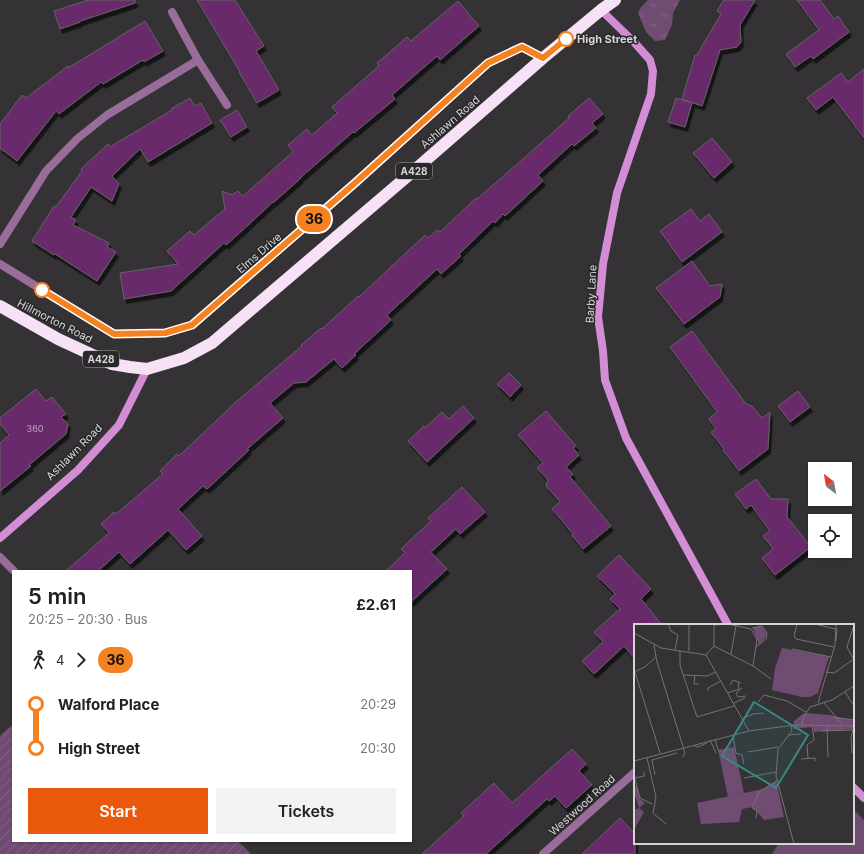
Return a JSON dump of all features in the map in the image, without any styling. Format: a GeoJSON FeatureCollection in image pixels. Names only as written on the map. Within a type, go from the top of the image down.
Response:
{"type":"FeatureCollection","features":[{"type":"Feature","properties":{"kind":"highway","name":"Ashlawn Road"},"geometry":{"type":"LineString","coordinates":[[212,343],[543,58],[615,0]]}},
{"type":"Feature","properties":{"kind":"highway","name":"Hillmorton Road"},"geometry":{"type":"LineString","coordinates":[[0,306],[58,339],[112,364],[147,369],[184,358],[212,343]]}},
{"type":"Feature","properties":{"kind":"street","name":"Barby Lane"},"geometry":{"type":"LineString","coordinates":[[601,10],[650,60],[653,71],[650,94],[617,193],[603,264],[598,317],[603,351],[605,380],[626,438],[727,624]]}},
{"type":"Feature","properties":{"kind":"street"},"geometry":{"type":"LineString","coordinates":[[172,12],[198,60],[227,105]]}},
{"type":"Feature","properties":{"kind":"street","name":"Elms Drive"},"geometry":{"type":"LineString","coordinates":[[0,264],[114,334],[165,333],[192,325],[355,183],[488,63],[522,47],[543,58]]}},
{"type":"Feature","properties":{"kind":"street"},"geometry":{"type":"LineString","coordinates":[[0,244],[46,171],[77,139],[106,115],[198,60]]}},
{"type":"Feature","properties":{"kind":"street","name":"Ashlawn Road"},"geometry":{"type":"LineString","coordinates":[[0,538],[78,470],[119,425],[147,369]]}},
{"type":"Feature","properties":{"kind":"street"},"geometry":{"type":"LineString","coordinates":[[0,557],[13,570]]}},
{"type":"Feature","properties":{"kind":"street","name":"Westwood Road"},"geometry":{"type":"LineString","coordinates":[[543,854],[634,773]]}},
{"type":"Feature","properties":{"kind":"street"},"geometry":{"type":"LineString","coordinates":[[854,788],[864,798]]}},
{"type":"Feature","properties":{"kind":"green space"},"geometry":{"type":"Polygon","coordinates":[[[648,0],[680,0],[673,13],[672,25],[665,40],[655,41],[646,32],[638,13],[641,7],[648,0]]]}},
{"type":"Feature","properties":{"kind":"green space"},"geometry":{"type":"Polygon","coordinates":[[[12,725],[12,842],[239,842],[251,854],[0,854],[0,736],[12,725]]]}},
{"type":"Feature","properties":{"kind":"green space"},"geometry":{"type":"Polygon","coordinates":[[[854,810],[864,820],[864,854],[772,854],[778,844],[854,844],[854,810]]]}},
{"type":"Feature","properties":{"kind":"building"},"geometry":{"type":"Polygon","coordinates":[[[89,0],[135,0],[135,3],[60,29],[54,11],[89,0]]]}},
{"type":"Feature","properties":{"kind":"building"},"geometry":{"type":"Polygon","coordinates":[[[197,0],[235,0],[264,46],[256,51],[279,90],[257,103],[197,0]]]}},
{"type":"Feature","properties":{"kind":"building"},"geometry":{"type":"Polygon","coordinates":[[[724,0],[755,0],[740,25],[741,42],[737,47],[720,50],[702,106],[682,99],[695,55],[697,55],[721,14],[717,11],[724,0]]]}},
{"type":"Feature","properties":{"kind":"building"},"geometry":{"type":"Polygon","coordinates":[[[797,0],[820,0],[834,19],[838,16],[849,32],[813,59],[811,56],[795,67],[786,54],[819,30],[797,0]]]}},
{"type":"Feature","properties":{"kind":"building"},"geometry":{"type":"Polygon","coordinates":[[[458,1],[479,26],[440,60],[437,56],[392,95],[395,99],[354,133],[353,132],[226,245],[224,243],[171,291],[124,299],[120,273],[178,264],[167,251],[190,231],[194,235],[225,209],[222,191],[232,195],[238,191],[243,196],[293,152],[288,145],[307,129],[312,135],[337,113],[332,107],[379,66],[377,63],[407,37],[411,41],[458,1]]]}},
{"type":"Feature","properties":{"kind":"building"},"geometry":{"type":"Polygon","coordinates":[[[145,21],[163,51],[144,62],[143,60],[103,84],[101,82],[59,114],[56,111],[17,161],[0,148],[0,124],[22,95],[26,98],[68,66],[68,68],[145,21]]]}},
{"type":"Feature","properties":{"kind":"building"},"geometry":{"type":"Polygon","coordinates":[[[864,69],[864,138],[833,97],[816,110],[807,98],[841,73],[848,82],[864,69]]]}},
{"type":"Feature","properties":{"kind":"building"},"geometry":{"type":"Polygon","coordinates":[[[190,98],[195,106],[201,103],[212,123],[148,162],[140,149],[112,176],[119,184],[112,201],[91,187],[71,217],[76,220],[73,225],[109,243],[107,247],[116,252],[97,281],[32,241],[54,206],[56,207],[82,171],[81,169],[108,144],[110,147],[190,98]]]}},
{"type":"Feature","properties":{"kind":"building"},"geometry":{"type":"Polygon","coordinates":[[[589,98],[603,114],[592,123],[596,128],[574,146],[572,144],[538,175],[543,181],[505,216],[503,214],[495,223],[493,221],[459,254],[461,256],[441,274],[437,269],[387,315],[391,320],[354,354],[356,355],[342,368],[334,359],[306,382],[294,383],[270,403],[283,418],[247,449],[249,450],[207,489],[203,486],[178,509],[202,536],[186,550],[168,530],[130,564],[119,552],[99,570],[67,570],[109,533],[101,524],[114,512],[116,514],[163,474],[160,471],[177,454],[179,456],[237,401],[321,328],[322,329],[358,296],[359,297],[425,235],[428,238],[437,230],[440,232],[476,198],[477,199],[569,118],[568,116],[589,98]]]}},
{"type":"Feature","properties":{"kind":"building"},"geometry":{"type":"Polygon","coordinates":[[[676,98],[692,103],[685,127],[668,122],[676,98]]]}},
{"type":"Feature","properties":{"kind":"building"},"geometry":{"type":"Polygon","coordinates":[[[237,110],[247,127],[231,137],[220,120],[237,110]]]}},
{"type":"Feature","properties":{"kind":"building"},"geometry":{"type":"Polygon","coordinates":[[[712,138],[732,162],[714,178],[693,153],[712,138]]]}},
{"type":"Feature","properties":{"kind":"building"},"geometry":{"type":"Polygon","coordinates":[[[691,209],[700,221],[709,214],[722,232],[682,262],[660,231],[691,209]]]}},
{"type":"Feature","properties":{"kind":"building"},"geometry":{"type":"Polygon","coordinates":[[[692,261],[710,286],[722,284],[720,297],[684,324],[656,288],[692,261]]]}},
{"type":"Feature","properties":{"kind":"building"},"geometry":{"type":"Polygon","coordinates":[[[692,331],[746,404],[752,406],[762,418],[770,412],[768,449],[739,471],[711,432],[716,429],[709,419],[717,412],[670,347],[692,331]]]}},
{"type":"Feature","properties":{"kind":"building"},"geometry":{"type":"Polygon","coordinates":[[[509,373],[521,385],[510,397],[497,384],[509,373]]]}},
{"type":"Feature","properties":{"kind":"building"},"geometry":{"type":"Polygon","coordinates":[[[36,389],[46,401],[52,397],[66,414],[61,417],[68,424],[66,434],[29,465],[31,466],[0,491],[0,443],[9,435],[0,424],[0,418],[36,389]]]}},
{"type":"Feature","properties":{"kind":"building"},"geometry":{"type":"Polygon","coordinates":[[[798,391],[810,407],[790,422],[778,406],[798,391]]]}},
{"type":"Feature","properties":{"kind":"building"},"geometry":{"type":"Polygon","coordinates":[[[463,406],[474,418],[427,462],[408,441],[442,412],[449,419],[463,406]]]}},
{"type":"Feature","properties":{"kind":"building"},"geometry":{"type":"Polygon","coordinates":[[[546,411],[576,446],[573,448],[579,455],[566,467],[573,474],[570,477],[611,526],[583,549],[572,535],[573,534],[552,509],[560,502],[546,486],[548,480],[537,468],[543,463],[518,435],[546,411]]]}},
{"type":"Feature","properties":{"kind":"building"},"geometry":{"type":"Polygon","coordinates":[[[756,479],[771,499],[788,499],[787,517],[808,543],[808,549],[775,575],[762,558],[773,549],[763,536],[770,531],[751,505],[746,509],[735,494],[756,479]]]}},
{"type":"Feature","properties":{"kind":"building"},"geometry":{"type":"Polygon","coordinates":[[[462,487],[485,512],[460,534],[456,529],[431,552],[447,569],[412,601],[412,570],[387,570],[405,553],[401,549],[431,521],[428,518],[462,487]]]}},
{"type":"Feature","properties":{"kind":"building"},"geometry":{"type":"Polygon","coordinates":[[[619,555],[651,589],[641,599],[661,624],[634,624],[634,658],[624,646],[594,674],[582,661],[603,642],[594,632],[620,609],[610,599],[615,594],[597,576],[619,555]]]}},
{"type":"Feature","properties":{"kind":"building"},"geometry":{"type":"Polygon","coordinates":[[[572,749],[586,764],[579,771],[592,785],[566,808],[555,796],[549,801],[547,799],[486,854],[422,854],[464,816],[461,813],[494,783],[512,803],[572,749]]]}},
{"type":"Feature","properties":{"kind":"building"},"geometry":{"type":"Polygon","coordinates":[[[620,818],[634,833],[635,854],[582,854],[620,818]]]}},
{"type":"Feature","properties":{"kind":"bus line","name":"36"},"geometry":{"type":"LineString","coordinates":[[42,290],[114,334],[165,333],[192,325],[355,183],[488,63],[522,47],[543,58],[566,39]]}},
{"type":"Feature","properties":{"kind":"place","name":"High Street"},"geometry":{"type":"Point","coordinates":[566,39]}}]}
